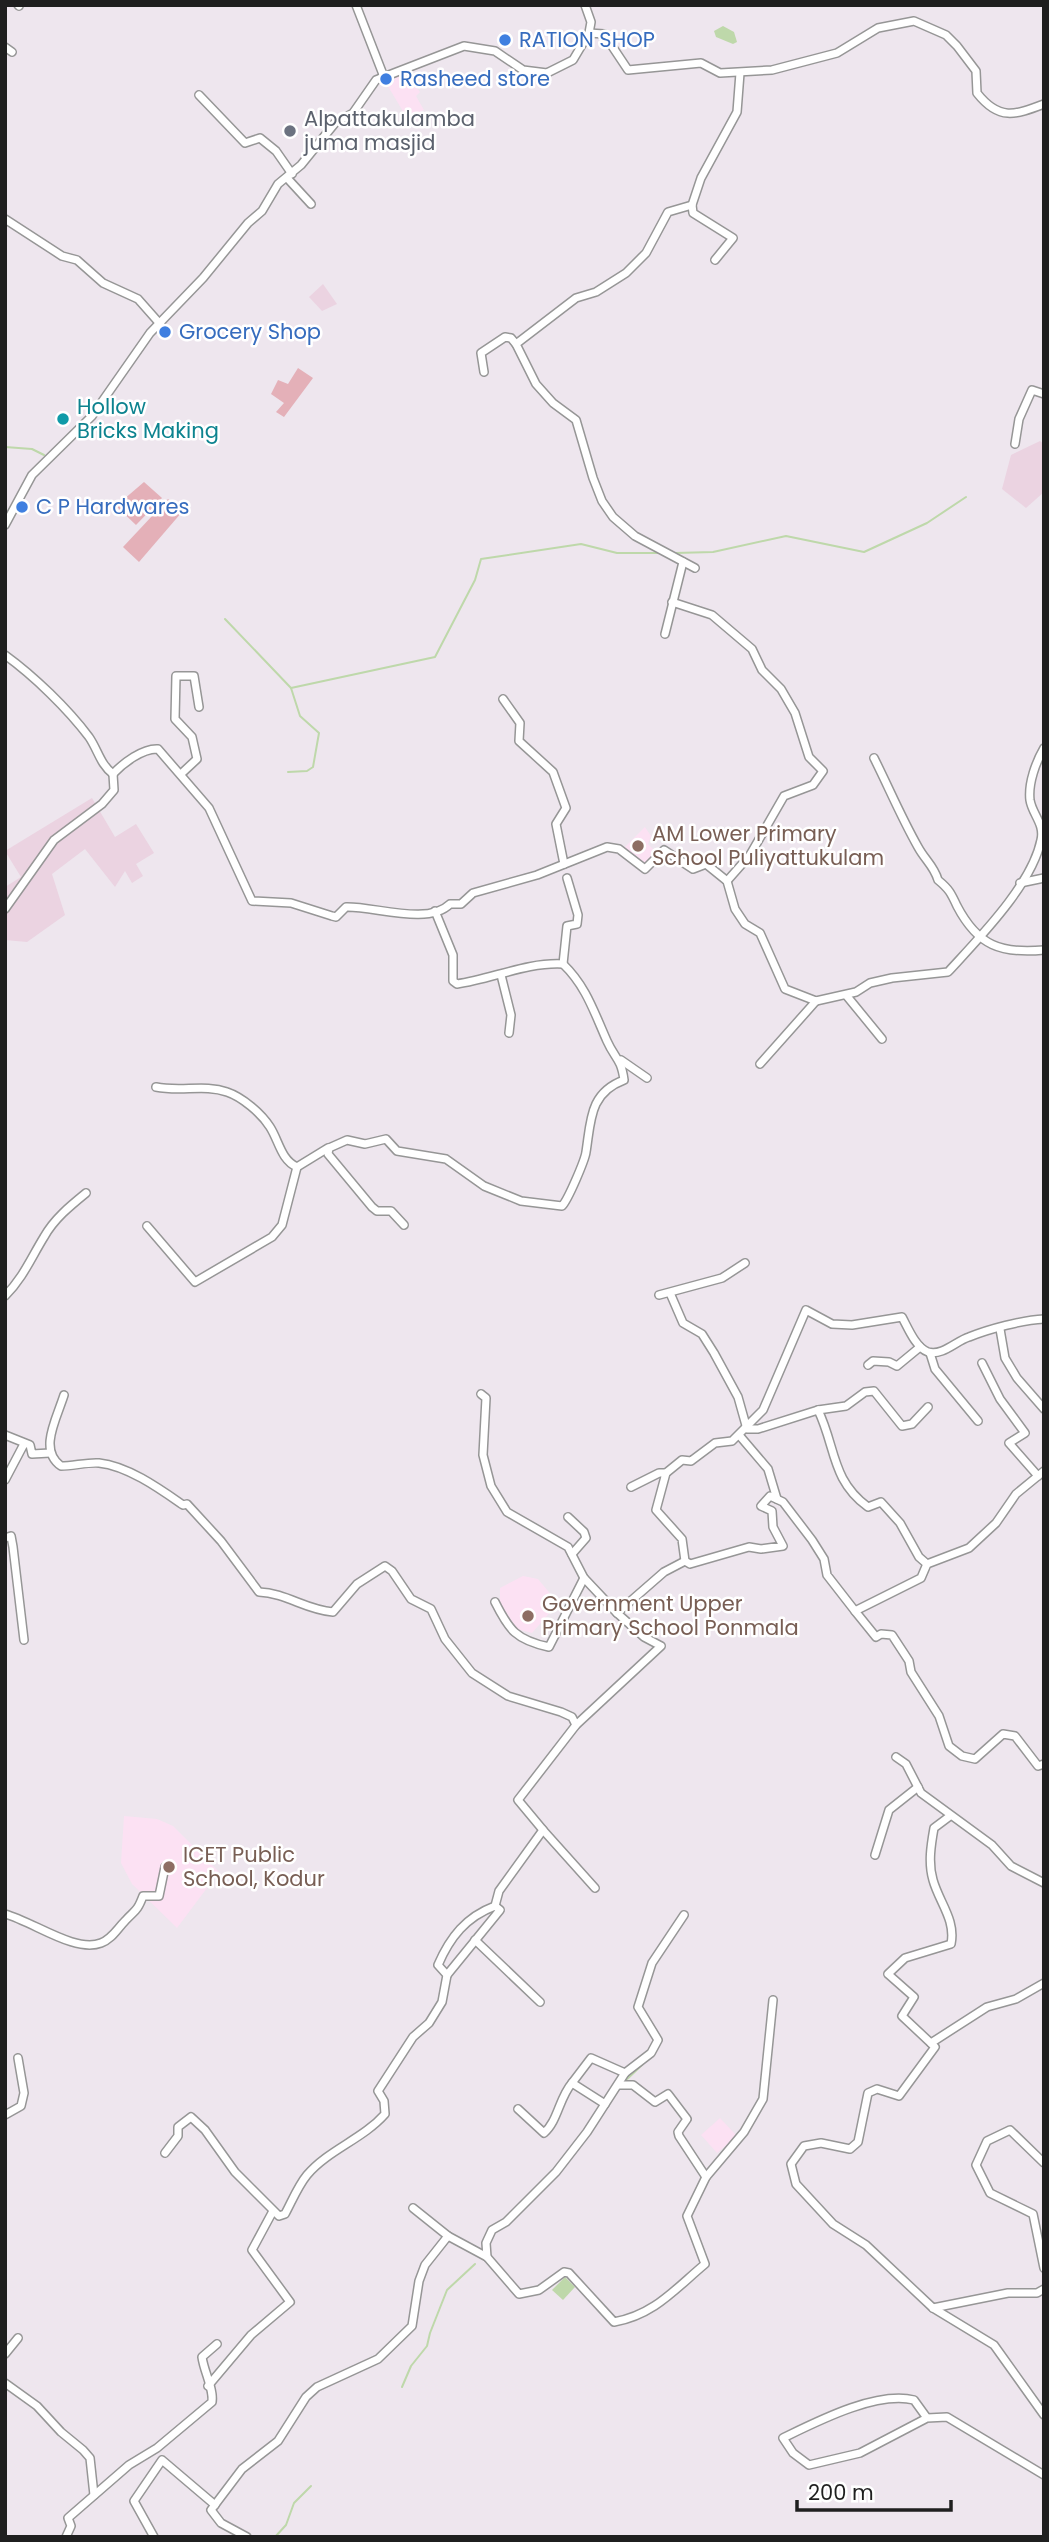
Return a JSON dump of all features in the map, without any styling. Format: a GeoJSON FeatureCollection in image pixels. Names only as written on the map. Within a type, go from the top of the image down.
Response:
{"type":"FeatureCollection","features":[{"type":"Feature","properties":{"kind":"street"},"geometry":{"type":"LineString","coordinates":[[356,5],[384,77]]}},
{"type":"Feature","properties":{"kind":"street"},"geometry":{"type":"LineString","coordinates":[[5,525],[32,475],[92,416],[105,400],[120,372],[150,333],[161,325],[181,298],[203,278],[227,245],[262,211],[278,184],[290,176],[335,123],[353,113],[366,93],[384,77],[464,46],[495,51],[530,73],[547,73],[566,65],[582,49],[591,23],[585,5]]}},
{"type":"Feature","properties":{"kind":"street"},"geometry":{"type":"LineString","coordinates":[[589,33],[604,34],[628,70],[701,63],[720,72],[740,73],[772,70],[837,53],[878,28],[914,21],[946,35],[957,46],[976,71],[977,93],[995,110],[1017,114],[1044,104]]}},
{"type":"Feature","properties":{"kind":"street"},"geometry":{"type":"LineString","coordinates":[[715,260],[733,237],[693,213],[692,205],[701,178],[737,112],[740,73]]}},
{"type":"Feature","properties":{"kind":"street"},"geometry":{"type":"LineString","coordinates":[[199,95],[245,143],[260,138],[276,151],[311,204]]}},
{"type":"Feature","properties":{"kind":"street"},"geometry":{"type":"LineString","coordinates":[[516,344],[576,298],[596,292],[626,274],[646,253],[668,212],[692,205]]}},
{"type":"Feature","properties":{"kind":"street"},"geometry":{"type":"LineString","coordinates":[[5,219],[62,256],[77,260],[103,283],[138,299],[161,325]]}},
{"type":"Feature","properties":{"kind":"street"},"geometry":{"type":"LineString","coordinates":[[484,372],[481,353],[505,337],[511,338],[536,384],[553,403],[576,419],[593,478],[613,517],[635,536],[695,568]]}},
{"type":"Feature","properties":{"kind":"street"},"geometry":{"type":"LineString","coordinates":[[1015,444],[1019,419],[1032,390],[1044,394]]}},
{"type":"Feature","properties":{"kind":"street"},"geometry":{"type":"LineString","coordinates":[[665,634],[682,562]]}},
{"type":"Feature","properties":{"kind":"street"},"geometry":{"type":"LineString","coordinates":[[672,602],[712,615],[752,649],[762,670],[780,689],[794,713],[809,757],[816,761],[822,771],[813,785],[783,796],[750,855],[727,881]]}},
{"type":"Feature","properties":{"kind":"street"},"geometry":{"type":"LineString","coordinates":[[5,909],[54,840],[102,804],[114,790],[113,774],[104,767],[87,734],[7,659]]}},
{"type":"Feature","properties":{"kind":"street"},"geometry":{"type":"LineString","coordinates":[[182,773],[197,759],[192,737],[175,719],[176,676],[194,676],[199,707]]}},
{"type":"Feature","properties":{"kind":"street"},"geometry":{"type":"LineString","coordinates":[[503,699],[520,723],[519,741],[553,772],[566,808],[556,824],[564,864]]}},
{"type":"Feature","properties":{"kind":"street"},"geometry":{"type":"LineString","coordinates":[[113,774],[152,748],[158,749],[182,773],[214,816],[252,901],[291,903],[336,917],[346,907],[366,906],[407,915],[435,911],[450,904],[461,904],[472,893],[564,864],[607,847],[619,849],[645,869],[664,850],[692,869],[706,864],[727,881],[735,909],[745,924],[760,933],[785,989],[816,1001],[846,995],[870,983],[892,978],[948,972],[1020,883],[1042,839],[1040,820],[1030,801],[1036,762],[1044,748]]}},
{"type":"Feature","properties":{"kind":"street"},"geometry":{"type":"LineString","coordinates":[[874,758],[887,781],[891,800],[899,808],[919,851],[936,870],[938,880],[952,891],[957,905],[978,937],[999,948],[1019,952],[1044,950]]}},
{"type":"Feature","properties":{"kind":"street"},"geometry":{"type":"LineString","coordinates":[[147,1226],[195,1282],[272,1237],[282,1225],[297,1167],[347,1140],[365,1144],[386,1139],[397,1151],[446,1159],[484,1186],[521,1201],[562,1206],[570,1198],[585,1158],[591,1115],[611,1085],[624,1080],[619,1058],[585,990],[563,964],[567,926],[577,923],[578,915],[567,878]]}},
{"type":"Feature","properties":{"kind":"street"},"geometry":{"type":"LineString","coordinates":[[1020,883],[1044,878]]}},
{"type":"Feature","properties":{"kind":"street"},"geometry":{"type":"LineString","coordinates":[[435,911],[453,955],[453,981],[457,984],[534,965],[563,964]]}},
{"type":"Feature","properties":{"kind":"street"},"geometry":{"type":"LineString","coordinates":[[502,975],[512,1015],[509,1033]]}},
{"type":"Feature","properties":{"kind":"street"},"geometry":{"type":"LineString","coordinates":[[846,995],[882,1039]]}},
{"type":"Feature","properties":{"kind":"street"},"geometry":{"type":"LineString","coordinates":[[760,1064],[816,1001]]}},
{"type":"Feature","properties":{"kind":"street"},"geometry":{"type":"LineString","coordinates":[[619,1058],[647,1078]]}},
{"type":"Feature","properties":{"kind":"street"},"geometry":{"type":"LineString","coordinates":[[156,1087],[189,1091],[208,1087],[230,1092],[269,1125],[288,1163],[297,1167]]}},
{"type":"Feature","properties":{"kind":"street"},"geometry":{"type":"LineString","coordinates":[[329,1148],[328,1154],[372,1207],[377,1211],[391,1211],[404,1225]]}},
{"type":"Feature","properties":{"kind":"street"},"geometry":{"type":"LineString","coordinates":[[5,1296],[23,1278],[44,1235],[61,1214],[86,1194]]}},
{"type":"Feature","properties":{"kind":"street"},"geometry":{"type":"LineString","coordinates":[[659,1295],[722,1278],[745,1263]]}},
{"type":"Feature","properties":{"kind":"street"},"geometry":{"type":"LineString","coordinates":[[670,1293],[683,1323],[702,1334],[714,1353],[738,1396],[747,1429]]}},
{"type":"Feature","properties":{"kind":"street"},"geometry":{"type":"LineString","coordinates":[[685,1561],[682,1539],[656,1510],[666,1473],[682,1460],[691,1461],[715,1444],[732,1441],[747,1429],[774,1391],[782,1361],[806,1310],[832,1324],[852,1325],[902,1317],[920,1347],[930,1353],[946,1350],[968,1337],[1026,1320],[1044,1320]]}},
{"type":"Feature","properties":{"kind":"street"},"geometry":{"type":"LineString","coordinates":[[1000,1329],[1005,1358],[1017,1378],[1044,1409]]}},
{"type":"Feature","properties":{"kind":"street"},"geometry":{"type":"LineString","coordinates":[[867,1365],[873,1361],[889,1362],[897,1366],[920,1347]]}},
{"type":"Feature","properties":{"kind":"street"},"geometry":{"type":"LineString","coordinates":[[930,1353],[934,1368],[978,1421]]}},
{"type":"Feature","properties":{"kind":"street"},"geometry":{"type":"LineString","coordinates":[[855,1611],[921,1578],[927,1564],[969,1548],[996,1523],[1016,1494],[1041,1474],[1009,1443],[1025,1433],[1000,1399],[982,1363]]}},
{"type":"Feature","properties":{"kind":"street"},"geometry":{"type":"LineString","coordinates":[[747,1429],[758,1429],[818,1410],[846,1406],[865,1392],[874,1391],[906,1427],[928,1407]]}},
{"type":"Feature","properties":{"kind":"street"},"geometry":{"type":"LineString","coordinates":[[481,1394],[486,1398],[483,1455],[491,1486],[506,1511],[568,1547],[584,1578],[643,1637],[661,1646],[576,1725],[518,1800],[595,1888]]}},
{"type":"Feature","properties":{"kind":"street"},"geometry":{"type":"LineString","coordinates":[[64,1395],[52,1432],[50,1453],[52,1460],[61,1466],[98,1463],[112,1466],[159,1489],[183,1506],[187,1504],[221,1541],[259,1592],[275,1592],[306,1607],[332,1612],[358,1584],[385,1566],[392,1571],[411,1599],[431,1609],[445,1639],[471,1673],[509,1696],[572,1717],[576,1725]]}},
{"type":"Feature","properties":{"kind":"street"},"geometry":{"type":"LineString","coordinates":[[818,1410],[842,1482],[853,1496],[868,1507],[881,1502],[900,1523],[919,1557],[927,1564]]}},
{"type":"Feature","properties":{"kind":"street"},"geometry":{"type":"LineString","coordinates":[[5,1435],[30,1446],[32,1454],[50,1453]]}},
{"type":"Feature","properties":{"kind":"street"},"geometry":{"type":"LineString","coordinates":[[739,1435],[768,1469],[777,1499]]}},
{"type":"Feature","properties":{"kind":"street"},"geometry":{"type":"LineString","coordinates":[[5,1480],[23,1444]]}},
{"type":"Feature","properties":{"kind":"street"},"geometry":{"type":"LineString","coordinates":[[631,1487],[659,1473],[666,1473]]}},
{"type":"Feature","properties":{"kind":"street"},"geometry":{"type":"LineString","coordinates":[[685,1561],[690,1564],[749,1547],[761,1549],[783,1546],[773,1527],[772,1511],[761,1506],[770,1496],[783,1502],[818,1548],[827,1575],[876,1637],[881,1634],[892,1635],[909,1661],[911,1672],[940,1716],[949,1746],[962,1756],[975,1759],[1003,1734],[1015,1736],[1038,1766],[1044,1764]]}},
{"type":"Feature","properties":{"kind":"street"},"geometry":{"type":"LineString","coordinates":[[568,1517],[584,1532],[586,1538],[572,1554]]}},
{"type":"Feature","properties":{"kind":"street"},"geometry":{"type":"LineString","coordinates":[[5,1538],[11,1536],[24,1640]]}},
{"type":"Feature","properties":{"kind":"street"},"geometry":{"type":"LineString","coordinates":[[617,1613],[664,1572],[685,1561]]}},
{"type":"Feature","properties":{"kind":"street"},"geometry":{"type":"LineString","coordinates":[[495,1602],[509,1630],[535,1644],[549,1647],[584,1578]]}},
{"type":"Feature","properties":{"kind":"street"},"geometry":{"type":"LineString","coordinates":[[895,1757],[906,1764],[918,1787],[950,1816],[992,1845],[1011,1866],[1044,1883]]}},
{"type":"Feature","properties":{"kind":"street"},"geometry":{"type":"LineString","coordinates":[[875,1855],[890,1810],[918,1787]]}},
{"type":"Feature","properties":{"kind":"street"},"geometry":{"type":"LineString","coordinates":[[950,1816],[934,1828],[930,1848],[932,1879],[954,1929],[951,1944],[905,1958],[888,1974],[915,1997],[902,2016],[935,2047],[899,2096],[877,2089],[868,2093],[858,2143],[850,2149],[821,2143],[804,2146],[790,2164],[796,2184],[833,2224],[866,2245],[933,2308],[994,2345],[1044,2415]]}},
{"type":"Feature","properties":{"kind":"street"},"geometry":{"type":"LineString","coordinates":[[495,1906],[499,1891],[543,1830]]}},
{"type":"Feature","properties":{"kind":"street"},"geometry":{"type":"LineString","coordinates":[[5,1914],[39,1925],[69,1942],[84,1946],[103,1943],[137,1913],[143,1896],[159,1896],[165,1867]]}},
{"type":"Feature","properties":{"kind":"street"},"geometry":{"type":"LineString","coordinates":[[165,2153],[178,2136],[178,2127],[191,2117],[205,2130],[235,2172],[273,2211],[279,2216],[285,2214],[305,2177],[375,2126],[385,2114],[384,2101],[378,2091],[413,2037],[429,2023],[442,2002],[447,1975],[500,1910],[495,1906]]}},
{"type":"Feature","properties":{"kind":"street"},"geometry":{"type":"LineString","coordinates":[[447,1975],[438,1965],[455,1934],[475,1914],[495,1906]]}},
{"type":"Feature","properties":{"kind":"street"},"geometry":{"type":"LineString","coordinates":[[487,2257],[486,2243],[492,2230],[506,2222],[556,2172],[625,2073],[651,2053],[658,2040],[638,2007],[652,1963],[684,1915]]}},
{"type":"Feature","properties":{"kind":"street"},"geometry":{"type":"LineString","coordinates":[[475,1940],[540,2002]]}},
{"type":"Feature","properties":{"kind":"street"},"geometry":{"type":"LineString","coordinates":[[931,2043],[987,2007],[1016,1999],[1044,1983]]}},
{"type":"Feature","properties":{"kind":"street"},"geometry":{"type":"LineString","coordinates":[[413,2208],[448,2236],[487,2257],[519,2294],[539,2290],[565,2272],[569,2273],[614,2322],[633,2319],[664,2302],[705,2264],[687,2216],[706,2177],[744,2132],[763,2099],[773,2000]]}},
{"type":"Feature","properties":{"kind":"street"},"geometry":{"type":"LineString","coordinates":[[5,2115],[21,2106],[24,2094],[18,2058]]}},
{"type":"Feature","properties":{"kind":"street"},"geometry":{"type":"LineString","coordinates":[[518,2109],[530,2123],[546,2132],[562,2095],[591,2058],[625,2073]]}},
{"type":"Feature","properties":{"kind":"street"},"geometry":{"type":"LineString","coordinates":[[572,2083],[605,2104]]}},
{"type":"Feature","properties":{"kind":"street"},"geometry":{"type":"LineString","coordinates":[[618,2085],[633,2085],[655,2102],[668,2094],[687,2119],[678,2132],[679,2136],[706,2177]]}},
{"type":"Feature","properties":{"kind":"street"},"geometry":{"type":"LineString","coordinates":[[1044,2164],[1010,2130],[987,2141],[976,2165],[989,2193],[1033,2214],[1044,2268]]}},
{"type":"Feature","properties":{"kind":"street"},"geometry":{"type":"LineString","coordinates":[[208,2386],[251,2335],[290,2302],[278,2278],[252,2250],[273,2211]]}},
{"type":"Feature","properties":{"kind":"street"},"geometry":{"type":"LineString","coordinates":[[247,2537],[221,2523],[211,2510],[242,2469],[278,2441],[306,2397],[317,2387],[378,2358],[412,2326],[419,2281],[425,2265],[448,2236]]}},
{"type":"Feature","properties":{"kind":"street"},"geometry":{"type":"LineString","coordinates":[[933,2308],[1008,2293],[1037,2293],[1044,2288]]}},
{"type":"Feature","properties":{"kind":"street"},"geometry":{"type":"LineString","coordinates":[[5,2354],[18,2338]]}},
{"type":"Feature","properties":{"kind":"street"},"geometry":{"type":"LineString","coordinates":[[66,2537],[71,2526],[68,2518],[212,2402],[213,2393],[208,2386],[202,2357],[217,2344]]}},
{"type":"Feature","properties":{"kind":"street"},"geometry":{"type":"LineString","coordinates":[[5,2383],[37,2406],[90,2458],[94,2495]]}},
{"type":"Feature","properties":{"kind":"street"},"geometry":{"type":"LineString","coordinates":[[927,2418],[914,2400],[899,2396],[831,2415],[783,2438],[793,2454],[809,2465],[860,2454],[927,2418],[947,2417],[1044,2475]]}},
{"type":"Feature","properties":{"kind":"street"},"geometry":{"type":"LineString","coordinates":[[155,2537],[134,2501],[162,2460],[215,2505]]}},
{"type":"Feature","properties":{"kind":"shaded area"},"geometry":{"type":"Polygon","coordinates":[[[723,26],[734,32],[737,42],[733,44],[716,37],[714,31],[723,26]]]}},
{"type":"Feature","properties":{"kind":"shaded area"},"geometry":{"type":"Polygon","coordinates":[[[406,72],[420,92],[416,96],[424,110],[407,118],[386,83],[406,72]]]}},
{"type":"Feature","properties":{"kind":"shaded area"},"geometry":{"type":"Polygon","coordinates":[[[323,284],[337,304],[322,311],[309,297],[323,284]]]}},
{"type":"Feature","properties":{"kind":"shaded area"},"geometry":{"type":"Polygon","coordinates":[[[298,368],[313,378],[284,417],[276,412],[284,403],[271,394],[278,380],[288,384],[298,368]]]}},
{"type":"Feature","properties":{"kind":"shaded area"},"geometry":{"type":"Polygon","coordinates":[[[1040,441],[1044,444],[1044,492],[1026,508],[1002,489],[1011,455],[1040,441]]]}},
{"type":"Feature","properties":{"kind":"shaded area"},"geometry":{"type":"Polygon","coordinates":[[[144,482],[162,498],[136,525],[116,506],[144,482]]]}},
{"type":"Feature","properties":{"kind":"shaded area"},"geometry":{"type":"Polygon","coordinates":[[[168,499],[182,512],[139,562],[123,547],[168,499]]]}},
{"type":"Feature","properties":{"kind":"shaded area"},"geometry":{"type":"Polygon","coordinates":[[[92,798],[115,837],[136,824],[154,853],[136,864],[143,876],[132,883],[125,871],[115,887],[85,849],[52,874],[65,915],[27,942],[5,940],[5,887],[21,877],[5,851],[92,798]]]}},
{"type":"Feature","properties":{"kind":"shaded area","name":"AM Lower Primary School Puliyattukulam"},"geometry":{"type":"Polygon","coordinates":[[[645,827],[651,836],[648,844],[658,854],[643,867],[624,848],[645,827]]]}},
{"type":"Feature","properties":{"kind":"shaded area","name":"Government Upper Primary School Ponmala"},"geometry":{"type":"Polygon","coordinates":[[[523,1576],[538,1579],[558,1603],[532,1633],[517,1629],[500,1603],[500,1588],[523,1576]]]}},
{"type":"Feature","properties":{"kind":"shaded area","name":"ICET Public School, Kodur"},"geometry":{"type":"Polygon","coordinates":[[[124,1816],[157,1819],[173,1826],[219,1872],[177,1928],[132,1884],[121,1863],[124,1816]]]}},
{"type":"Feature","properties":{"kind":"shaded area"},"geometry":{"type":"Polygon","coordinates":[[[720,2118],[737,2136],[717,2153],[701,2135],[720,2118]]]}},
{"type":"Feature","properties":{"kind":"shaded area"},"geometry":{"type":"Polygon","coordinates":[[[565,2277],[575,2287],[563,2300],[552,2290],[565,2277]]]}},
{"type":"Feature","properties":{"kind":"waterway"},"geometry":{"type":"LineString","coordinates":[[5,447],[32,449],[44,455]]}},
{"type":"Feature","properties":{"kind":"waterway"},"geometry":{"type":"LineString","coordinates":[[675,553],[713,552],[786,536],[864,552],[927,523],[966,497]]}},
{"type":"Feature","properties":{"kind":"waterway"},"geometry":{"type":"LineString","coordinates":[[291,688],[435,657],[475,580],[481,559],[581,544],[617,553],[659,553]]}},
{"type":"Feature","properties":{"kind":"waterway"},"geometry":{"type":"LineString","coordinates":[[225,619],[291,688],[300,716],[319,733],[313,767],[307,771],[288,772]]}},
{"type":"Feature","properties":{"kind":"waterway"},"geometry":{"type":"LineString","coordinates":[[624,2082],[643,2064]]}},
{"type":"Feature","properties":{"kind":"waterway"},"geometry":{"type":"LineString","coordinates":[[402,2387],[411,2366],[427,2346],[447,2290],[475,2264]]}},
{"type":"Feature","properties":{"kind":"waterway"},"geometry":{"type":"LineString","coordinates":[[275,2537],[286,2525],[294,2503],[311,2486]]}},
{"type":"Feature","properties":{"kind":"place","name":"RATION SHOP"},"geometry":{"type":"Point","coordinates":[505,40]}},
{"type":"Feature","properties":{"kind":"place","name":"Rasheed store"},"geometry":{"type":"Point","coordinates":[386,79]}},
{"type":"Feature","properties":{"kind":"place","name":"Alpattakulamba juma masjid"},"geometry":{"type":"Point","coordinates":[290,131]}},
{"type":"Feature","properties":{"kind":"place","name":"Grocery Shop"},"geometry":{"type":"Point","coordinates":[165,332]}},
{"type":"Feature","properties":{"kind":"place","name":"Hollow Bricks Making"},"geometry":{"type":"Point","coordinates":[63,419]}},
{"type":"Feature","properties":{"kind":"place","name":"C P Hardwares"},"geometry":{"type":"Point","coordinates":[22,507]}},
{"type":"Feature","properties":{"kind":"place","name":"AM Lower Primary School Puliyattukulam"},"geometry":{"type":"Point","coordinates":[638,846]}},
{"type":"Feature","properties":{"kind":"place","name":"Government Upper Primary School Ponmala"},"geometry":{"type":"Point","coordinates":[528,1616]}},
{"type":"Feature","properties":{"kind":"place","name":"ICET Public School, Kodur"},"geometry":{"type":"Point","coordinates":[169,1867]}}]}
